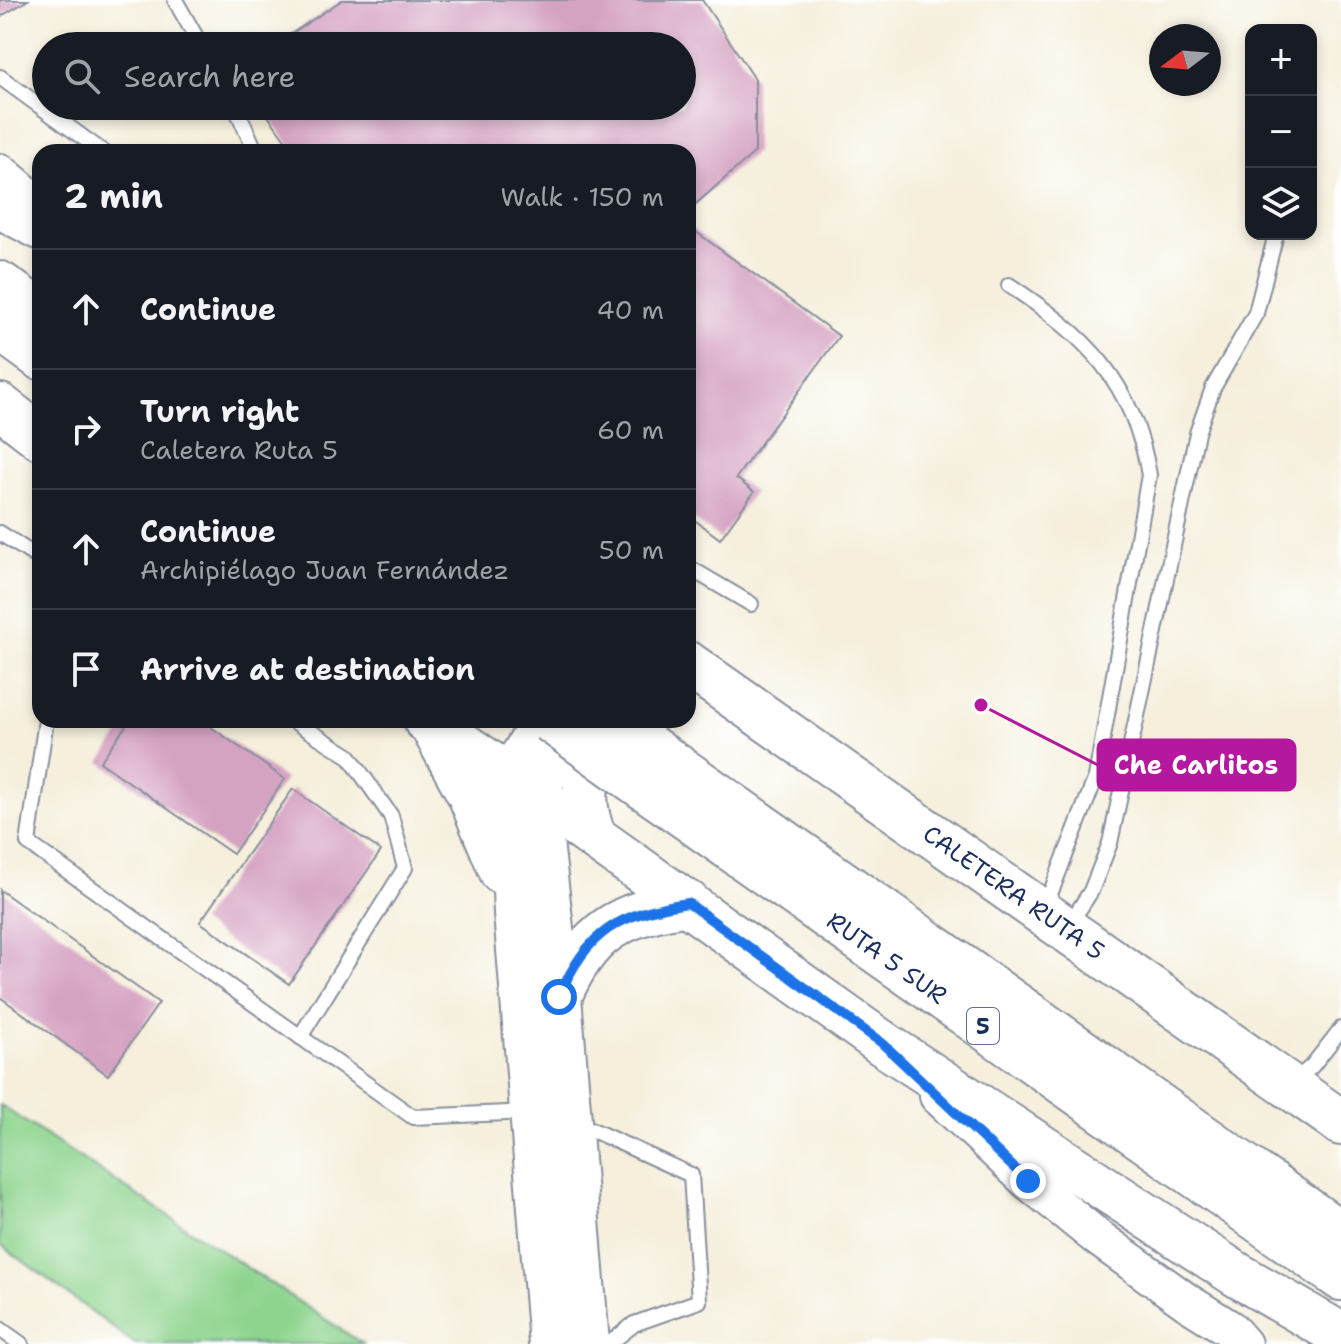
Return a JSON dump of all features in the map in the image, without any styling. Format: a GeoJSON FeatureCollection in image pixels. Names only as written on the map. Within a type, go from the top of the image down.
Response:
{"type":"FeatureCollection","features":[{"type":"Feature","properties":{"kind":"main road"},"geometry":{"type":"LineString","coordinates":[[0,206],[32,223]]}},
{"type":"Feature","properties":{"kind":"main road"},"geometry":{"type":"LineString","coordinates":[[0,284],[32,306]]}},
{"type":"Feature","properties":{"kind":"main road"},"geometry":{"type":"LineString","coordinates":[[0,328],[32,351]]}},
{"type":"Feature","properties":{"kind":"main road"},"geometry":{"type":"LineString","coordinates":[[0,406],[32,431]]}},
{"type":"Feature","properties":{"kind":"main road","name":"CALETERA RUTA 5"},"geometry":{"type":"LineString","coordinates":[[696,670],[1340,1122]]}},
{"type":"Feature","properties":{"kind":"main road"},"geometry":{"type":"LineString","coordinates":[[432,728],[483,823],[516,913],[587,1344]]}},
{"type":"Feature","properties":{"kind":"main road"},"geometry":{"type":"LineString","coordinates":[[438,728],[882,1043],[1223,1266],[1341,1335]]}},
{"type":"Feature","properties":{"kind":"main road"},"geometry":{"type":"LineString","coordinates":[[516,913],[525,787],[545,728]]}},
{"type":"Feature","properties":{"kind":"main road"},"geometry":{"type":"LineString","coordinates":[[525,787],[542,780],[550,762],[575,728]]}},
{"type":"Feature","properties":{"kind":"main road","name":"RUTA 5 SUR"},"geometry":{"type":"LineString","coordinates":[[580,728],[625,739],[1341,1234]]}},
{"type":"Feature","properties":{"kind":"main road"},"geometry":{"type":"LineString","coordinates":[[594,837],[587,816],[585,784],[595,754],[625,739]]}},
{"type":"Feature","properties":{"kind":"main road","name":"RUTA 5 SUR"},"geometry":{"type":"LineString","coordinates":[[625,739],[1341,1278]]}},
{"type":"Feature","properties":{"kind":"main road"},"geometry":{"type":"LineString","coordinates":[[525,787],[542,851],[559,997],[551,1115],[551,1344]]}},
{"type":"Feature","properties":{"kind":"main road"},"geometry":{"type":"LineString","coordinates":[[559,997],[569,973],[592,942],[609,927],[631,915],[688,903]]}},
{"type":"Feature","properties":{"kind":"street"},"geometry":{"type":"LineString","coordinates":[[0,172],[32,199]]}},
{"type":"Feature","properties":{"kind":"street"},"geometry":{"type":"LineString","coordinates":[[882,1043],[1028,1181],[1097,1237],[1230,1329],[1243,1344]]}},
{"type":"Feature","properties":{"kind":"lane"},"geometry":{"type":"LineString","coordinates":[[175,0],[193,32]]}},
{"type":"Feature","properties":{"kind":"lane"},"geometry":{"type":"LineString","coordinates":[[0,77],[32,100]]}},
{"type":"Feature","properties":{"kind":"lane"},"geometry":{"type":"LineString","coordinates":[[59,120],[92,144]]}},
{"type":"Feature","properties":{"kind":"lane"},"geometry":{"type":"LineString","coordinates":[[241,120],[252,144]]}},
{"type":"Feature","properties":{"kind":"lane"},"geometry":{"type":"LineString","coordinates":[[1054,922],[1091,891],[1110,843],[1197,433],[1213,388],[1256,313],[1275,240]]}},
{"type":"Feature","properties":{"kind":"lane"},"geometry":{"type":"LineString","coordinates":[[1009,285],[1083,341],[1104,363],[1135,416],[1149,475],[1096,777],[1054,922]]}},
{"type":"Feature","properties":{"kind":"lane"},"geometry":{"type":"LineString","coordinates":[[0,533],[32,554]]}},
{"type":"Feature","properties":{"kind":"lane"},"geometry":{"type":"LineString","coordinates":[[696,572],[751,604]]}},
{"type":"Feature","properties":{"kind":"lane"},"geometry":{"type":"LineString","coordinates":[[45,728],[28,843],[413,1117],[551,1115],[691,1175],[699,1301],[634,1324],[609,1344]]}},
{"type":"Feature","properties":{"kind":"lane"},"geometry":{"type":"LineString","coordinates":[[300,1037],[405,868],[391,816],[349,756],[305,728]]}},
{"type":"Feature","properties":{"kind":"lane"},"geometry":{"type":"LineString","coordinates":[[1289,1086],[1312,1066],[1341,1029]]}},
{"type":"Feature","properties":{"kind":"lane"},"geometry":{"type":"LineString","coordinates":[[0,1329],[21,1344]]}},
{"type":"Feature","properties":{"kind":"green space"},"geometry":{"type":"Polygon","coordinates":[[[0,1105],[363,1344],[135,1344],[0,1244],[0,1105]]]}},
{"type":"Feature","properties":{"kind":"building"},"geometry":{"type":"Polygon","coordinates":[[[0,0],[28,0],[0,17],[0,0]]]}},
{"type":"Feature","properties":{"kind":"building"},"geometry":{"type":"Polygon","coordinates":[[[342,0],[702,0],[755,79],[755,152],[696,204],[696,144],[288,144],[271,120],[696,120],[696,32],[294,32],[342,0]]]}},
{"type":"Feature","properties":{"kind":"building"},"geometry":{"type":"Polygon","coordinates":[[[696,232],[839,336],[736,478],[754,492],[720,539],[696,521],[696,232]]]}},
{"type":"Feature","properties":{"kind":"building"},"geometry":{"type":"Polygon","coordinates":[[[124,728],[212,728],[285,779],[233,854],[100,762],[124,728]]]}},
{"type":"Feature","properties":{"kind":"building"},"geometry":{"type":"Polygon","coordinates":[[[293,789],[381,851],[289,984],[200,922],[293,789]]]}},
{"type":"Feature","properties":{"kind":"building"},"geometry":{"type":"Polygon","coordinates":[[[0,890],[159,1003],[108,1075],[0,997],[0,890]]]}},
{"type":"Feature","properties":{"kind":"place","name":"Che Carlitos"},"geometry":{"type":"Point","coordinates":[981,705]}},
{"type":"Feature","properties":{"kind":"route"},"geometry":{"type":"LineString","coordinates":[[559,997],[569,973],[592,942],[609,927],[631,915],[688,903],[882,1043],[1028,1181]]}}]}
